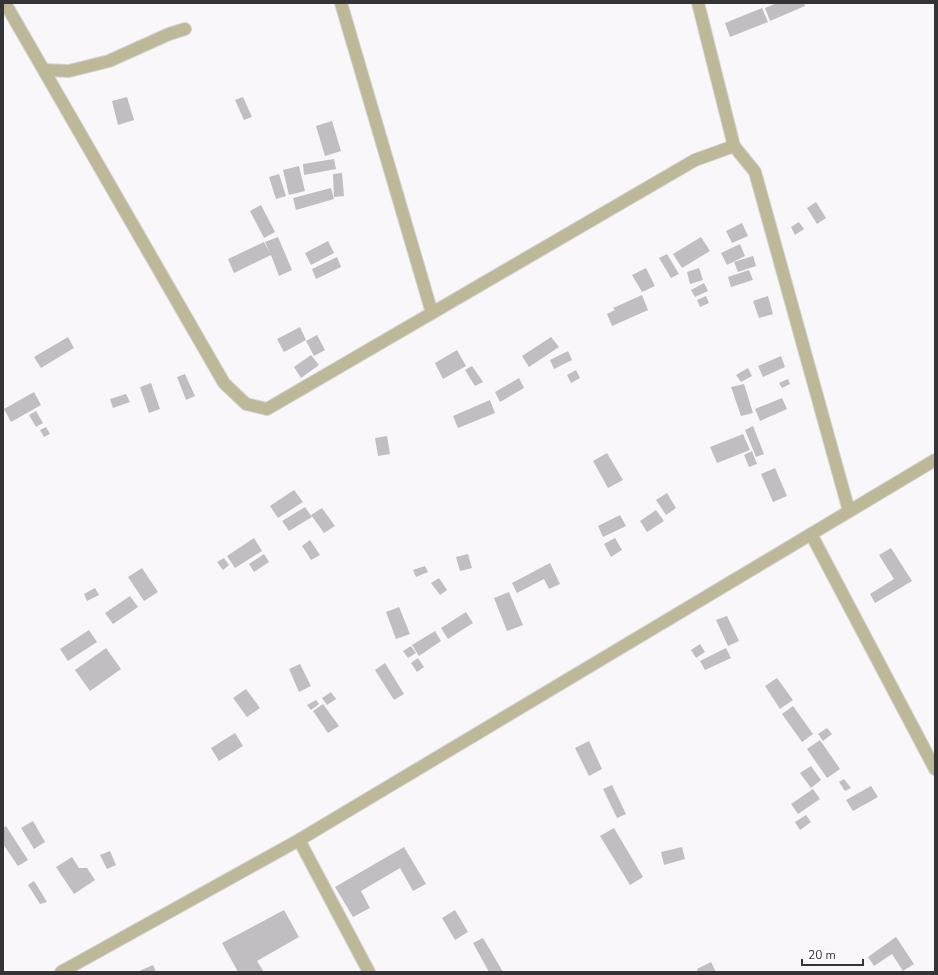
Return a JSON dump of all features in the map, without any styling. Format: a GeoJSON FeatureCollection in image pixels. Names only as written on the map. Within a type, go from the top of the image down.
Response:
{"type":"FeatureCollection","features":[{"type":"Feature","properties":{"kind":"street"},"geometry":{"type":"LineString","coordinates":[[6,3],[224,383],[246,404],[266,409],[695,160],[734,146]]}},
{"type":"Feature","properties":{"kind":"street"},"geometry":{"type":"LineString","coordinates":[[341,3],[432,313]]}},
{"type":"Feature","properties":{"kind":"street"},"geometry":{"type":"LineString","coordinates":[[698,3],[734,146],[755,172],[849,511]]}},
{"type":"Feature","properties":{"kind":"street"},"geometry":{"type":"LineString","coordinates":[[44,70],[69,70],[109,61],[169,34],[184,29]]}},
{"type":"Feature","properties":{"kind":"street"},"geometry":{"type":"LineString","coordinates":[[61,972],[299,840],[935,460]]}},
{"type":"Feature","properties":{"kind":"street"},"geometry":{"type":"LineString","coordinates":[[811,534],[935,769]]}},
{"type":"Feature","properties":{"kind":"street"},"geometry":{"type":"LineString","coordinates":[[299,840],[369,972]]}},
{"type":"Feature","properties":{"kind":"building"},"geometry":{"type":"Polygon","coordinates":[[[777,3],[804,3],[805,6],[770,21],[765,8],[777,3]]]}},
{"type":"Feature","properties":{"kind":"building"},"geometry":{"type":"Polygon","coordinates":[[[762,8],[768,22],[730,37],[725,23],[762,8]]]}},
{"type":"Feature","properties":{"kind":"building"},"geometry":{"type":"Polygon","coordinates":[[[127,97],[134,120],[118,125],[112,101],[127,97]]]}},
{"type":"Feature","properties":{"kind":"building"},"geometry":{"type":"Polygon","coordinates":[[[243,97],[252,117],[244,120],[235,100],[243,97]]]}},
{"type":"Feature","properties":{"kind":"building"},"geometry":{"type":"Polygon","coordinates":[[[332,121],[341,151],[325,156],[316,126],[332,121]]]}},
{"type":"Feature","properties":{"kind":"building"},"geometry":{"type":"Polygon","coordinates":[[[334,159],[336,169],[304,175],[303,164],[334,159]]]}},
{"type":"Feature","properties":{"kind":"building"},"geometry":{"type":"Polygon","coordinates":[[[299,166],[305,191],[289,195],[283,170],[299,166]]]}},
{"type":"Feature","properties":{"kind":"building"},"geometry":{"type":"Polygon","coordinates":[[[342,173],[344,196],[334,197],[333,174],[342,173]]]}},
{"type":"Feature","properties":{"kind":"building"},"geometry":{"type":"Polygon","coordinates":[[[279,174],[286,196],[276,199],[269,177],[279,174]]]}},
{"type":"Feature","properties":{"kind":"building"},"geometry":{"type":"Polygon","coordinates":[[[331,188],[334,199],[296,210],[293,198],[331,188]]]}},
{"type":"Feature","properties":{"kind":"building"},"geometry":{"type":"Polygon","coordinates":[[[816,202],[826,218],[817,224],[807,208],[816,202]]]}},
{"type":"Feature","properties":{"kind":"building"},"geometry":{"type":"Polygon","coordinates":[[[261,205],[275,232],[264,238],[250,211],[261,205]]]}},
{"type":"Feature","properties":{"kind":"building"},"geometry":{"type":"Polygon","coordinates":[[[799,222],[804,229],[795,235],[791,227],[799,222]]]}},
{"type":"Feature","properties":{"kind":"building"},"geometry":{"type":"Polygon","coordinates":[[[742,223],[748,236],[732,243],[726,231],[742,223]]]}},
{"type":"Feature","properties":{"kind":"building"},"geometry":{"type":"Polygon","coordinates":[[[278,237],[292,270],[279,276],[271,255],[234,273],[228,259],[264,242],[270,253],[265,242],[278,237]]]}},
{"type":"Feature","properties":{"kind":"building"},"geometry":{"type":"Polygon","coordinates":[[[701,237],[710,251],[682,268],[673,254],[701,237]]]}},
{"type":"Feature","properties":{"kind":"building"},"geometry":{"type":"Polygon","coordinates":[[[328,241],[334,253],[311,265],[305,253],[328,241]]]}},
{"type":"Feature","properties":{"kind":"building"},"geometry":{"type":"Polygon","coordinates":[[[740,244],[745,256],[727,265],[721,253],[740,244]]]}},
{"type":"Feature","properties":{"kind":"building"},"geometry":{"type":"Polygon","coordinates":[[[667,254],[679,274],[671,278],[659,258],[667,254]]]}},
{"type":"Feature","properties":{"kind":"building"},"geometry":{"type":"Polygon","coordinates":[[[753,256],[756,266],[738,272],[734,262],[753,256]]]}},
{"type":"Feature","properties":{"kind":"building"},"geometry":{"type":"Polygon","coordinates":[[[337,257],[341,267],[316,279],[312,269],[337,257]]]}},
{"type":"Feature","properties":{"kind":"building"},"geometry":{"type":"Polygon","coordinates":[[[646,268],[655,286],[642,292],[632,275],[646,268]]]}},
{"type":"Feature","properties":{"kind":"building"},"geometry":{"type":"Polygon","coordinates":[[[699,268],[703,280],[690,284],[687,272],[699,268]]]}},
{"type":"Feature","properties":{"kind":"building"},"geometry":{"type":"Polygon","coordinates":[[[749,270],[753,280],[731,287],[728,277],[749,270]]]}},
{"type":"Feature","properties":{"kind":"building"},"geometry":{"type":"Polygon","coordinates":[[[704,283],[708,291],[695,297],[691,290],[704,283]]]}},
{"type":"Feature","properties":{"kind":"building"},"geometry":{"type":"Polygon","coordinates":[[[642,295],[648,310],[612,326],[607,314],[615,310],[613,308],[642,295]]]}},
{"type":"Feature","properties":{"kind":"building"},"geometry":{"type":"Polygon","coordinates":[[[706,296],[709,303],[700,307],[697,300],[706,296]]]}},
{"type":"Feature","properties":{"kind":"building"},"geometry":{"type":"Polygon","coordinates":[[[768,296],[773,314],[759,318],[753,301],[768,296]]]}},
{"type":"Feature","properties":{"kind":"building"},"geometry":{"type":"Polygon","coordinates":[[[300,327],[306,340],[284,352],[277,339],[300,327]]]}},
{"type":"Feature","properties":{"kind":"building"},"geometry":{"type":"Polygon","coordinates":[[[317,335],[325,350],[314,356],[306,341],[317,335]]]}},
{"type":"Feature","properties":{"kind":"building"},"geometry":{"type":"Polygon","coordinates":[[[68,337],[74,348],[41,368],[34,357],[68,337]]]}},
{"type":"Feature","properties":{"kind":"building"},"geometry":{"type":"Polygon","coordinates":[[[551,337],[559,347],[529,367],[522,356],[551,337]]]}},
{"type":"Feature","properties":{"kind":"building"},"geometry":{"type":"Polygon","coordinates":[[[457,350],[466,366],[443,379],[435,363],[457,350]]]}},
{"type":"Feature","properties":{"kind":"building"},"geometry":{"type":"Polygon","coordinates":[[[568,351],[572,360],[554,369],[550,360],[568,351]]]}},
{"type":"Feature","properties":{"kind":"building"},"geometry":{"type":"Polygon","coordinates":[[[311,355],[319,365],[301,378],[294,367],[311,355]]]}},
{"type":"Feature","properties":{"kind":"building"},"geometry":{"type":"Polygon","coordinates":[[[781,356],[785,367],[763,377],[758,366],[781,356]]]}},
{"type":"Feature","properties":{"kind":"building"},"geometry":{"type":"Polygon","coordinates":[[[472,366],[483,382],[475,386],[465,370],[472,366]]]}},
{"type":"Feature","properties":{"kind":"building"},"geometry":{"type":"Polygon","coordinates":[[[748,368],[752,376],[741,382],[736,375],[748,368]]]}},
{"type":"Feature","properties":{"kind":"building"},"geometry":{"type":"Polygon","coordinates":[[[576,370],[580,378],[571,383],[567,375],[576,370]]]}},
{"type":"Feature","properties":{"kind":"building"},"geometry":{"type":"Polygon","coordinates":[[[185,374],[195,396],[186,400],[177,377],[185,374]]]}},
{"type":"Feature","properties":{"kind":"building"},"geometry":{"type":"Polygon","coordinates":[[[519,378],[524,388],[500,402],[495,392],[519,378]]]}},
{"type":"Feature","properties":{"kind":"building"},"geometry":{"type":"Polygon","coordinates":[[[788,379],[790,384],[782,388],[779,383],[788,379]]]}},
{"type":"Feature","properties":{"kind":"building"},"geometry":{"type":"Polygon","coordinates":[[[151,383],[160,409],[149,413],[140,387],[151,383]]]}},
{"type":"Feature","properties":{"kind":"building"},"geometry":{"type":"Polygon","coordinates":[[[744,384],[753,413],[741,416],[731,387],[744,384]]]}},
{"type":"Feature","properties":{"kind":"building"},"geometry":{"type":"Polygon","coordinates":[[[34,392],[41,405],[11,422],[4,409],[34,392]]]}},
{"type":"Feature","properties":{"kind":"building"},"geometry":{"type":"Polygon","coordinates":[[[126,394],[130,402],[113,408],[110,399],[126,394]]]}},
{"type":"Feature","properties":{"kind":"building"},"geometry":{"type":"Polygon","coordinates":[[[782,398],[787,409],[760,421],[755,409],[782,398]]]}},
{"type":"Feature","properties":{"kind":"building"},"geometry":{"type":"Polygon","coordinates":[[[490,400],[495,413],[458,428],[453,416],[490,400]]]}},
{"type":"Feature","properties":{"kind":"building"},"geometry":{"type":"Polygon","coordinates":[[[36,411],[43,423],[36,427],[29,415],[36,411]]]}},
{"type":"Feature","properties":{"kind":"building"},"geometry":{"type":"Polygon","coordinates":[[[753,426],[764,454],[756,457],[745,430],[753,426]]]}},
{"type":"Feature","properties":{"kind":"building"},"geometry":{"type":"Polygon","coordinates":[[[46,427],[50,434],[44,437],[40,430],[46,427]]]}},
{"type":"Feature","properties":{"kind":"building"},"geometry":{"type":"Polygon","coordinates":[[[743,434],[750,450],[717,463],[710,447],[743,434]]]}},
{"type":"Feature","properties":{"kind":"building"},"geometry":{"type":"Polygon","coordinates":[[[387,436],[390,454],[378,456],[375,438],[387,436]]]}},
{"type":"Feature","properties":{"kind":"building"},"geometry":{"type":"Polygon","coordinates":[[[752,451],[757,464],[749,467],[744,455],[752,451]]]}},
{"type":"Feature","properties":{"kind":"building"},"geometry":{"type":"Polygon","coordinates":[[[607,453],[623,480],[608,488],[593,461],[607,453]]]}},
{"type":"Feature","properties":{"kind":"building"},"geometry":{"type":"Polygon","coordinates":[[[775,468],[787,496],[773,502],[761,474],[775,468]]]}},
{"type":"Feature","properties":{"kind":"building"},"geometry":{"type":"Polygon","coordinates":[[[294,490],[303,502],[278,518],[270,506],[294,490]]]}},
{"type":"Feature","properties":{"kind":"building"},"geometry":{"type":"Polygon","coordinates":[[[667,493],[676,508],[666,515],[656,500],[667,493]]]}},
{"type":"Feature","properties":{"kind":"building"},"geometry":{"type":"Polygon","coordinates":[[[305,507],[312,517],[289,531],[282,521],[305,507]]]}},
{"type":"Feature","properties":{"kind":"building"},"geometry":{"type":"Polygon","coordinates":[[[322,508],[335,526],[324,533],[311,515],[322,508]]]}},
{"type":"Feature","properties":{"kind":"building"},"geometry":{"type":"Polygon","coordinates":[[[656,510],[664,521],[647,532],[640,521],[656,510]]]}},
{"type":"Feature","properties":{"kind":"building"},"geometry":{"type":"Polygon","coordinates":[[[620,515],[626,526],[603,537],[598,526],[620,515]]]}},
{"type":"Feature","properties":{"kind":"building"},"geometry":{"type":"Polygon","coordinates":[[[254,538],[262,551],[235,568],[227,556],[254,538]]]}},
{"type":"Feature","properties":{"kind":"building"},"geometry":{"type":"Polygon","coordinates":[[[615,538],[622,550],[611,557],[604,544],[615,538]]]}},
{"type":"Feature","properties":{"kind":"building"},"geometry":{"type":"Polygon","coordinates":[[[310,540],[320,555],[311,560],[302,546],[310,540]]]}},
{"type":"Feature","properties":{"kind":"building"},"geometry":{"type":"Polygon","coordinates":[[[891,548],[912,581],[875,603],[870,594],[894,579],[879,555],[891,548]]]}},
{"type":"Feature","properties":{"kind":"building"},"geometry":{"type":"Polygon","coordinates":[[[264,554],[269,562],[254,572],[249,564],[264,554]]]}},
{"type":"Feature","properties":{"kind":"building"},"geometry":{"type":"Polygon","coordinates":[[[468,554],[472,568],[460,571],[456,557],[468,554]]]}},
{"type":"Feature","properties":{"kind":"building"},"geometry":{"type":"Polygon","coordinates":[[[224,558],[229,565],[223,570],[217,562],[224,558]]]}},
{"type":"Feature","properties":{"kind":"building"},"geometry":{"type":"Polygon","coordinates":[[[550,563],[560,584],[549,589],[544,579],[517,593],[512,583],[550,563]]]}},
{"type":"Feature","properties":{"kind":"building"},"geometry":{"type":"Polygon","coordinates":[[[425,566],[428,572],[416,577],[413,570],[425,566]]]}},
{"type":"Feature","properties":{"kind":"building"},"geometry":{"type":"Polygon","coordinates":[[[142,568],[158,592],[144,601],[128,577],[142,568]]]}},
{"type":"Feature","properties":{"kind":"building"},"geometry":{"type":"Polygon","coordinates":[[[439,578],[447,590],[440,595],[431,583],[439,578]]]}},
{"type":"Feature","properties":{"kind":"building"},"geometry":{"type":"Polygon","coordinates":[[[95,588],[99,595],[87,601],[84,594],[95,588]]]}},
{"type":"Feature","properties":{"kind":"building"},"geometry":{"type":"Polygon","coordinates":[[[509,592],[523,625],[507,631],[494,598],[509,592]]]}},
{"type":"Feature","properties":{"kind":"building"},"geometry":{"type":"Polygon","coordinates":[[[130,596],[138,607],[113,624],[105,613],[130,596]]]}},
{"type":"Feature","properties":{"kind":"building"},"geometry":{"type":"Polygon","coordinates":[[[399,607],[410,634],[396,639],[386,612],[399,607]]]}},
{"type":"Feature","properties":{"kind":"building"},"geometry":{"type":"Polygon","coordinates":[[[466,612],[473,623],[448,639],[441,628],[466,612]]]}},
{"type":"Feature","properties":{"kind":"building"},"geometry":{"type":"Polygon","coordinates":[[[727,616],[739,641],[728,646],[716,620],[727,616]]]}},
{"type":"Feature","properties":{"kind":"building"},"geometry":{"type":"Polygon","coordinates":[[[89,630],[97,642],[68,661],[60,649],[89,630]]]}},
{"type":"Feature","properties":{"kind":"building"},"geometry":{"type":"Polygon","coordinates":[[[435,631],[441,641],[419,656],[412,645],[435,631]]]}},
{"type":"Feature","properties":{"kind":"building"},"geometry":{"type":"Polygon","coordinates":[[[700,644],[705,652],[696,658],[691,650],[700,644]]]}},
{"type":"Feature","properties":{"kind":"building"},"geometry":{"type":"Polygon","coordinates":[[[411,646],[416,653],[408,658],[403,651],[411,646]]]}},
{"type":"Feature","properties":{"kind":"building"},"geometry":{"type":"Polygon","coordinates":[[[106,648],[121,669],[90,691],[75,670],[106,648]]]}},
{"type":"Feature","properties":{"kind":"building"},"geometry":{"type":"Polygon","coordinates":[[[726,648],[731,658],[705,670],[700,661],[726,648]]]}},
{"type":"Feature","properties":{"kind":"building"},"geometry":{"type":"Polygon","coordinates":[[[418,658],[424,667],[417,672],[411,663],[418,658]]]}},
{"type":"Feature","properties":{"kind":"building"},"geometry":{"type":"Polygon","coordinates":[[[385,663],[404,694],[394,700],[375,670],[385,663]]]}},
{"type":"Feature","properties":{"kind":"building"},"geometry":{"type":"Polygon","coordinates":[[[300,664],[311,686],[299,692],[289,669],[300,664]]]}},
{"type":"Feature","properties":{"kind":"building"},"geometry":{"type":"Polygon","coordinates":[[[777,678],[793,700],[780,709],[765,686],[777,678]]]}},
{"type":"Feature","properties":{"kind":"building"},"geometry":{"type":"Polygon","coordinates":[[[246,689],[260,708],[247,717],[233,698],[246,689]]]}},
{"type":"Feature","properties":{"kind":"building"},"geometry":{"type":"Polygon","coordinates":[[[331,692],[336,699],[327,705],[322,698],[331,692]]]}},
{"type":"Feature","properties":{"kind":"building"},"geometry":{"type":"Polygon","coordinates":[[[316,700],[319,704],[311,710],[307,705],[316,700]]]}},
{"type":"Feature","properties":{"kind":"building"},"geometry":{"type":"Polygon","coordinates":[[[323,704],[339,726],[328,733],[313,711],[323,704]]]}},
{"type":"Feature","properties":{"kind":"building"},"geometry":{"type":"Polygon","coordinates":[[[793,706],[813,734],[802,742],[782,714],[793,706]]]}},
{"type":"Feature","properties":{"kind":"building"},"geometry":{"type":"Polygon","coordinates":[[[827,728],[832,734],[823,741],[818,734],[827,728]]]}},
{"type":"Feature","properties":{"kind":"building"},"geometry":{"type":"Polygon","coordinates":[[[235,733],[243,746],[219,761],[211,748],[235,733]]]}},
{"type":"Feature","properties":{"kind":"building"},"geometry":{"type":"Polygon","coordinates":[[[820,740],[840,769],[827,778],[807,749],[820,740]]]}},
{"type":"Feature","properties":{"kind":"building"},"geometry":{"type":"Polygon","coordinates":[[[589,741],[602,769],[589,776],[575,748],[589,741]]]}},
{"type":"Feature","properties":{"kind":"building"},"geometry":{"type":"Polygon","coordinates":[[[811,766],[821,780],[811,788],[800,773],[811,766]]]}},
{"type":"Feature","properties":{"kind":"building"},"geometry":{"type":"Polygon","coordinates":[[[844,779],[851,788],[845,791],[839,782],[844,779]]]}},
{"type":"Feature","properties":{"kind":"building"},"geometry":{"type":"Polygon","coordinates":[[[612,785],[626,814],[617,818],[603,789],[612,785]]]}},
{"type":"Feature","properties":{"kind":"building"},"geometry":{"type":"Polygon","coordinates":[[[871,786],[878,797],[853,811],[846,800],[871,786]]]}},
{"type":"Feature","properties":{"kind":"building"},"geometry":{"type":"Polygon","coordinates":[[[813,789],[820,799],[798,814],[791,804],[813,789]]]}},
{"type":"Feature","properties":{"kind":"building"},"geometry":{"type":"Polygon","coordinates":[[[806,815],[811,822],[800,830],[795,822],[806,815]]]}},
{"type":"Feature","properties":{"kind":"building"},"geometry":{"type":"Polygon","coordinates":[[[33,821],[45,842],[34,849],[21,828],[33,821]]]}},
{"type":"Feature","properties":{"kind":"building"},"geometry":{"type":"Polygon","coordinates":[[[6,826],[28,860],[18,866],[3,844],[3,828],[6,826]]]}},
{"type":"Feature","properties":{"kind":"building"},"geometry":{"type":"Polygon","coordinates":[[[614,828],[643,877],[630,885],[600,836],[614,828]]]}},
{"type":"Feature","properties":{"kind":"building"},"geometry":{"type":"Polygon","coordinates":[[[404,847],[426,884],[413,891],[400,868],[361,891],[370,908],[353,917],[335,887],[404,847]]]}},
{"type":"Feature","properties":{"kind":"building"},"geometry":{"type":"Polygon","coordinates":[[[682,847],[685,859],[664,865],[661,852],[682,847]]]}},
{"type":"Feature","properties":{"kind":"building"},"geometry":{"type":"Polygon","coordinates":[[[110,851],[116,865],[107,869],[100,855],[110,851]]]}},
{"type":"Feature","properties":{"kind":"building"},"geometry":{"type":"Polygon","coordinates":[[[72,857],[79,868],[87,868],[95,880],[74,894],[56,867],[72,857]]]}},
{"type":"Feature","properties":{"kind":"building"},"geometry":{"type":"Polygon","coordinates":[[[34,881],[47,902],[40,904],[28,885],[34,881]]]}},
{"type":"Feature","properties":{"kind":"building"},"geometry":{"type":"Polygon","coordinates":[[[284,910],[299,937],[257,961],[264,972],[238,972],[222,943],[284,910]]]}},
{"type":"Feature","properties":{"kind":"building"},"geometry":{"type":"Polygon","coordinates":[[[455,910],[468,932],[455,940],[442,918],[455,910]]]}},
{"type":"Feature","properties":{"kind":"building"},"geometry":{"type":"Polygon","coordinates":[[[896,937],[914,964],[903,971],[892,954],[874,966],[868,957],[896,937]]]}},
{"type":"Feature","properties":{"kind":"building"},"geometry":{"type":"Polygon","coordinates":[[[483,938],[503,972],[489,972],[473,943],[483,938]]]}},
{"type":"Feature","properties":{"kind":"building"},"geometry":{"type":"Polygon","coordinates":[[[711,962],[716,972],[698,972],[697,969],[711,962]]]}},
{"type":"Feature","properties":{"kind":"building"},"geometry":{"type":"Polygon","coordinates":[[[153,965],[156,972],[137,972],[153,965]]]}}]}
